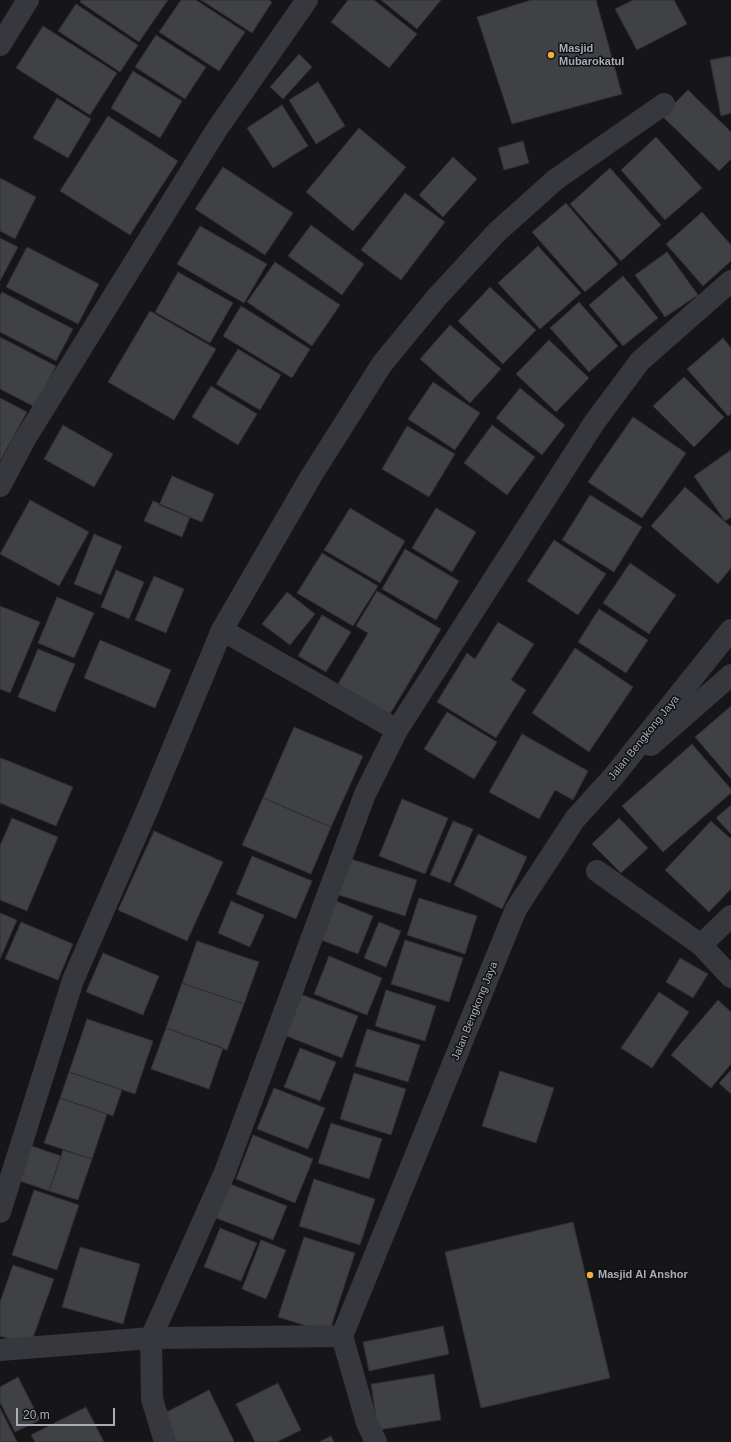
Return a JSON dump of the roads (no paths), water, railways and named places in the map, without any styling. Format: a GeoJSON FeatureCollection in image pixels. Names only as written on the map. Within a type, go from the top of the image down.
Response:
{"type":"FeatureCollection","features":[{"type":"Feature","properties":{"kind":"street"},"geometry":{"type":"LineString","coordinates":[[0,45],[28,0]]}},
{"type":"Feature","properties":{"kind":"street"},"geometry":{"type":"LineString","coordinates":[[0,486],[25,439],[217,129],[307,0]]}},
{"type":"Feature","properties":{"kind":"street"},"geometry":{"type":"LineString","coordinates":[[0,1212],[72,980],[148,808],[222,630],[310,478],[382,364],[437,297],[498,232],[555,180],[664,104]]}},
{"type":"Feature","properties":{"kind":"street"},"geometry":{"type":"LineString","coordinates":[[165,1442],[152,1399],[151,1338],[225,1172],[365,794],[397,730],[594,423],[640,361],[731,281]]}},
{"type":"Feature","properties":{"kind":"street"},"geometry":{"type":"LineString","coordinates":[[222,630],[397,730]]}},
{"type":"Feature","properties":{"kind":"street","name":"Jalan Bengkong Jaya"},"geometry":{"type":"LineString","coordinates":[[342,1336],[516,909],[575,819],[613,777],[731,630]]}},
{"type":"Feature","properties":{"kind":"street"},"geometry":{"type":"LineString","coordinates":[[613,777],[684,718],[731,675]]}},
{"type":"Feature","properties":{"kind":"street"},"geometry":{"type":"LineString","coordinates":[[597,871],[701,945],[731,977]]}},
{"type":"Feature","properties":{"kind":"street"},"geometry":{"type":"LineString","coordinates":[[701,945],[731,916]]}},
{"type":"Feature","properties":{"kind":"street"},"geometry":{"type":"LineString","coordinates":[[0,1350],[151,1338],[342,1336],[368,1423],[376,1442]]}},
{"type":"Feature","properties":{"kind":"place","name":"Masjid Mubarokatul"},"geometry":{"type":"Point","coordinates":[551,55]}},
{"type":"Feature","properties":{"kind":"place","name":"Masjid Al Anshor"},"geometry":{"type":"Point","coordinates":[590,1275]}}]}
